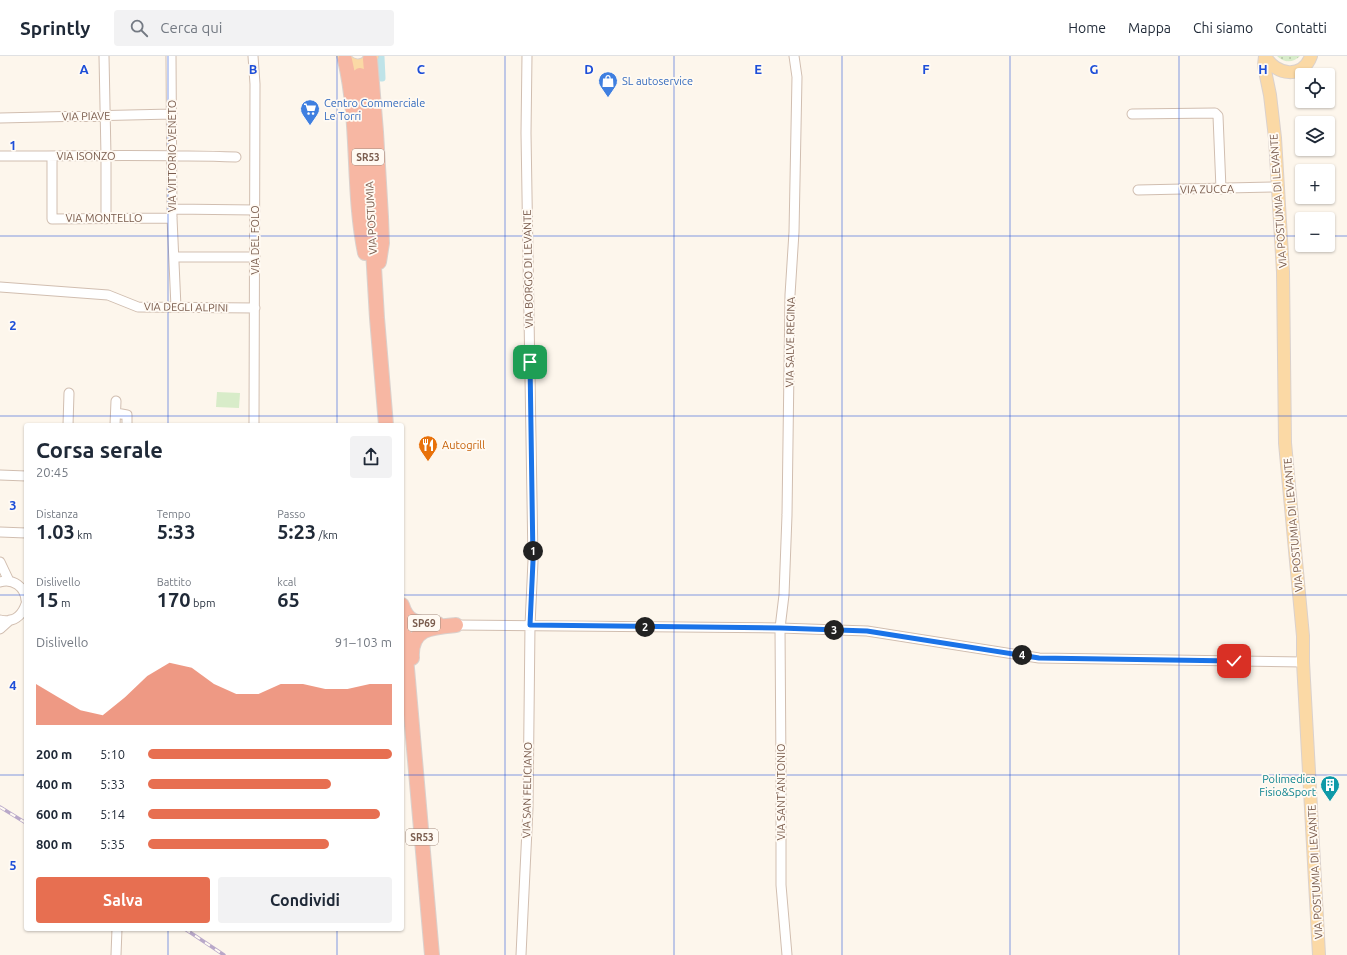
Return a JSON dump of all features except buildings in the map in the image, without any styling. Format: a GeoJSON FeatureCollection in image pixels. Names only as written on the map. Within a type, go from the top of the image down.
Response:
{"type":"FeatureCollection","features":[{"type":"Feature","properties":{"kind":"highway"},"geometry":{"type":"LineString","coordinates":[[343,57],[354,118],[360,228],[376,318]]}},
{"type":"Feature","properties":{"kind":"highway"},"geometry":{"type":"LineString","coordinates":[[371,58],[382,243],[378,271],[376,318]]}},
{"type":"Feature","properties":{"kind":"highway","name":"VIA POSTUMIA"},"geometry":{"type":"LineString","coordinates":[[360,75],[366,131],[376,318],[386,423]]}},
{"type":"Feature","properties":{"kind":"highway","name":"SP69"},"geometry":{"type":"LineString","coordinates":[[404,608],[407,616],[414,621],[425,624],[456,625]]}},
{"type":"Feature","properties":{"kind":"highway","name":"SP69"},"geometry":{"type":"LineString","coordinates":[[412,718],[414,688],[412,646],[414,640],[417,636],[429,629],[456,625]]}},
{"type":"Feature","properties":{"kind":"highway","name":"SR53"},"geometry":{"type":"LineString","coordinates":[[404,642],[432,955]]}},
{"type":"Feature","properties":{"kind":"main road"},"geometry":{"type":"LineString","coordinates":[[1265,56],[1269,63],[1275,68],[1283,72],[1291,72],[1305,66],[1311,56]]}},
{"type":"Feature","properties":{"kind":"main road","name":"VIA POSTUMIA DI LEVANTE"},"geometry":{"type":"LineString","coordinates":[[1265,56],[1264,66],[1270,95],[1275,138],[1282,272],[1285,443],[1303,636],[1303,662],[1319,955]]}},
{"type":"Feature","properties":{"kind":"main road"},"geometry":{"type":"LineString","coordinates":[[343,57],[349,63],[358,66],[367,62],[371,58]]}},
{"type":"Feature","properties":{"kind":"main road","name":"VIA POSTUMIA DI LEVANTE"},"geometry":{"type":"LineString","coordinates":[[1270,95],[1270,86],[1273,79],[1283,72]]}},
{"type":"Feature","properties":{"kind":"street"},"geometry":{"type":"LineString","coordinates":[[104,56],[106,219]]}},
{"type":"Feature","properties":{"kind":"street","name":"VIA VITTORIO VENETO"},"geometry":{"type":"LineString","coordinates":[[171,56],[172,213],[176,307]]}},
{"type":"Feature","properties":{"kind":"street","name":"VIA DEL FOLO"},"geometry":{"type":"LineString","coordinates":[[253,56],[256,84],[254,423]]}},
{"type":"Feature","properties":{"kind":"street","name":"VIA BORGO DI LEVANTE"},"geometry":{"type":"LineString","coordinates":[[527,56],[526,133],[533,561],[530,625]]}},
{"type":"Feature","properties":{"kind":"street","name":"VIA SALVE REGINA"},"geometry":{"type":"LineString","coordinates":[[780,628],[784,596],[788,508],[790,295],[794,232],[797,77],[794,56]]}},
{"type":"Feature","properties":{"kind":"street"},"geometry":{"type":"LineString","coordinates":[[1132,114],[1215,113],[1218,116],[1220,188]]}},
{"type":"Feature","properties":{"kind":"street","name":"VIA PIAVE"},"geometry":{"type":"LineString","coordinates":[[0,118],[172,114]]}},
{"type":"Feature","properties":{"kind":"street","name":"VIA ISONZO"},"geometry":{"type":"LineString","coordinates":[[0,156],[172,155],[236,157]]}},
{"type":"Feature","properties":{"kind":"street","name":"VIA MONTELLO"},"geometry":{"type":"LineString","coordinates":[[52,156],[52,219],[106,219],[172,213],[255,210]]}},
{"type":"Feature","properties":{"kind":"street","name":"VIA ZUCCA"},"geometry":{"type":"LineString","coordinates":[[1138,190],[1277,187]]}},
{"type":"Feature","properties":{"kind":"street"},"geometry":{"type":"LineString","coordinates":[[174,257],[255,257]]}},
{"type":"Feature","properties":{"kind":"street","name":"VIA DEGLI ALPINI"},"geometry":{"type":"LineString","coordinates":[[0,287],[108,295],[138,307],[255,308]]}},
{"type":"Feature","properties":{"kind":"street"},"geometry":{"type":"LineString","coordinates":[[68,423],[70,393]]}},
{"type":"Feature","properties":{"kind":"street"},"geometry":{"type":"LineString","coordinates":[[115,423],[116,402]]}},
{"type":"Feature","properties":{"kind":"street"},"geometry":{"type":"LineString","coordinates":[[116,414],[127,415],[127,423]]}},
{"type":"Feature","properties":{"kind":"street"},"geometry":{"type":"LineString","coordinates":[[0,475],[24,476]]}},
{"type":"Feature","properties":{"kind":"street"},"geometry":{"type":"LineString","coordinates":[[0,532],[24,533]]}},
{"type":"Feature","properties":{"kind":"street"},"geometry":{"type":"LineString","coordinates":[[0,562],[4,581],[20,586],[24,591]]}},
{"type":"Feature","properties":{"kind":"street"},"geometry":{"type":"LineString","coordinates":[[5,621],[21,614],[24,608]]}},
{"type":"Feature","properties":{"kind":"street"},"geometry":{"type":"LineString","coordinates":[[5,621],[24,618]]}},
{"type":"Feature","properties":{"kind":"street","name":"SP69"},"geometry":{"type":"LineString","coordinates":[[456,625],[780,628],[867,631],[1039,658],[1303,662]]}},
{"type":"Feature","properties":{"kind":"street","name":"VIA SAN FELICIANO"},"geometry":{"type":"LineString","coordinates":[[521,955],[528,808],[530,625]]}},
{"type":"Feature","properties":{"kind":"street","name":"VIA SANT'ANTONIO"},"geometry":{"type":"LineString","coordinates":[[780,628],[781,885],[787,955]]}},
{"type":"Feature","properties":{"kind":"street"},"geometry":{"type":"LineString","coordinates":[[116,955],[117,931]]}},
{"type":"Feature","properties":{"kind":"green space"},"geometry":{"type":"Polygon","coordinates":[[[1277,56],[1300,56],[1294,60],[1286,61],[1277,56]]]}},
{"type":"Feature","properties":{"kind":"green space"},"geometry":{"type":"Polygon","coordinates":[[[217,392],[240,393],[239,408],[216,407],[217,392]]]}},
{"type":"Feature","properties":{"kind":"waterway"},"geometry":{"type":"LineString","coordinates":[[381,57],[382,78]]}},
{"type":"Feature","properties":{"kind":"railway"},"geometry":{"type":"LineString","coordinates":[[0,807],[24,822]]}},
{"type":"Feature","properties":{"kind":"railway"},"geometry":{"type":"LineString","coordinates":[[188,931],[224,955]]}},
{"type":"Feature","properties":{"kind":"place","name":"SL autoservice"},"geometry":{"type":"Point","coordinates":[608,98]}},
{"type":"Feature","properties":{"kind":"place","name":"Centro Commerciale Le Torri"},"geometry":{"type":"Point","coordinates":[310,126]}},
{"type":"Feature","properties":{"kind":"place","name":"Autogrill"},"geometry":{"type":"Point","coordinates":[428,462]}},
{"type":"Feature","properties":{"kind":"place","name":"Polimedica Fisio&Sport"},"geometry":{"type":"Point","coordinates":[1330,802]}},
{"type":"Feature","properties":{"kind":"route"},"geometry":{"type":"LineString","coordinates":[[530,362],[533,496],[533,561],[530,625],[780,628],[867,631],[1039,658],[1234,661]]}}]}
